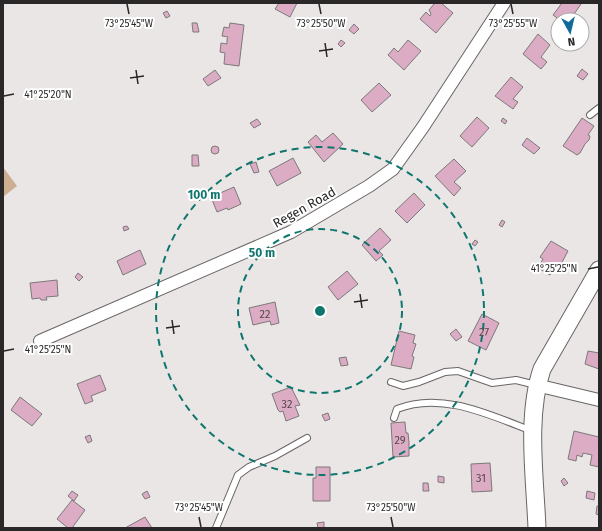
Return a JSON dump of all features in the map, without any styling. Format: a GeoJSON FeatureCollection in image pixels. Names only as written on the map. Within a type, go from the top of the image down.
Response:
{"type":"FeatureCollection","features":[{"type":"Feature","properties":{"kind":"main road"},"geometry":{"type":"LineString","coordinates":[[537,528],[534,432],[536,385],[542,369],[599,270]]}},
{"type":"Feature","properties":{"kind":"street","name":"Regen Road"},"geometry":{"type":"LineString","coordinates":[[40,341],[291,232],[369,186],[393,169],[423,127],[504,3]]}},
{"type":"Feature","properties":{"kind":"street"},"geometry":{"type":"LineString","coordinates":[[536,385],[599,400]]}},
{"type":"Feature","properties":{"kind":"lane"},"geometry":{"type":"LineString","coordinates":[[590,115],[599,108]]}},
{"type":"Feature","properties":{"kind":"lane"},"geometry":{"type":"LineString","coordinates":[[392,382],[403,386],[419,382],[445,372],[458,371],[492,383],[516,380],[536,385]]}},
{"type":"Feature","properties":{"kind":"lane"},"geometry":{"type":"LineString","coordinates":[[394,418],[397,409],[409,404],[438,402],[490,415],[534,432]]}},
{"type":"Feature","properties":{"kind":"lane"},"geometry":{"type":"LineString","coordinates":[[216,528],[238,475],[249,467],[275,456],[307,438]]}},
{"type":"Feature","properties":{"kind":"shaded area"},"geometry":{"type":"Polygon","coordinates":[[[3,167],[17,186],[3,197],[3,167]]]}},
{"type":"Feature","properties":{"kind":"building"},"geometry":{"type":"Polygon","coordinates":[[[279,3],[297,3],[290,17],[275,9],[279,3]]]}},
{"type":"Feature","properties":{"kind":"building"},"geometry":{"type":"Polygon","coordinates":[[[435,3],[441,3],[453,13],[436,33],[420,19],[426,12],[430,16],[431,14],[429,10],[435,3]]]}},
{"type":"Feature","properties":{"kind":"building"},"geometry":{"type":"Polygon","coordinates":[[[562,3],[581,4],[576,12],[555,12],[562,3]]]}},
{"type":"Feature","properties":{"kind":"building"},"geometry":{"type":"Polygon","coordinates":[[[167,11],[170,16],[166,18],[163,13],[167,11]]]}},
{"type":"Feature","properties":{"kind":"building"},"geometry":{"type":"Polygon","coordinates":[[[192,23],[197,23],[199,32],[193,32],[192,23]]]}},
{"type":"Feature","properties":{"kind":"building"},"geometry":{"type":"Polygon","coordinates":[[[230,23],[244,25],[239,66],[224,64],[225,53],[220,52],[221,43],[227,44],[228,37],[222,36],[224,27],[229,28],[230,23]]]}},
{"type":"Feature","properties":{"kind":"building"},"geometry":{"type":"Polygon","coordinates":[[[354,24],[359,29],[354,34],[349,30],[354,24]]]}},
{"type":"Feature","properties":{"kind":"building"},"geometry":{"type":"Polygon","coordinates":[[[538,34],[550,45],[541,57],[547,62],[541,69],[523,54],[538,34]]]}},
{"type":"Feature","properties":{"kind":"building"},"geometry":{"type":"Polygon","coordinates":[[[341,40],[345,43],[341,47],[338,44],[341,40]]]}},
{"type":"Feature","properties":{"kind":"building"},"geometry":{"type":"Polygon","coordinates":[[[408,40],[421,51],[404,70],[388,55],[394,48],[398,52],[408,40]]]}},
{"type":"Feature","properties":{"kind":"building"},"geometry":{"type":"Polygon","coordinates":[[[582,69],[588,74],[583,80],[577,76],[582,69]]]}},
{"type":"Feature","properties":{"kind":"building"},"geometry":{"type":"Polygon","coordinates":[[[215,70],[221,78],[208,86],[203,79],[215,70]]]}},
{"type":"Feature","properties":{"kind":"building"},"geometry":{"type":"Polygon","coordinates":[[[511,77],[523,87],[513,99],[518,102],[513,109],[495,96],[511,77]]]}},
{"type":"Feature","properties":{"kind":"building"},"geometry":{"type":"Polygon","coordinates":[[[379,83],[391,95],[372,112],[361,100],[379,83]]]}},
{"type":"Feature","properties":{"kind":"building"},"geometry":{"type":"Polygon","coordinates":[[[477,117],[489,128],[472,147],[460,136],[477,117]]]}},
{"type":"Feature","properties":{"kind":"building"},"geometry":{"type":"Polygon","coordinates":[[[503,118],[507,121],[505,124],[501,121],[503,118]]]}},
{"type":"Feature","properties":{"kind":"building"},"geometry":{"type":"Polygon","coordinates":[[[582,118],[594,126],[588,135],[590,136],[589,140],[577,155],[563,146],[582,118]]]}},
{"type":"Feature","properties":{"kind":"building"},"geometry":{"type":"Polygon","coordinates":[[[257,119],[261,124],[254,128],[250,123],[257,119]]]}},
{"type":"Feature","properties":{"kind":"building"},"geometry":{"type":"Polygon","coordinates":[[[333,133],[343,144],[324,162],[308,142],[316,135],[322,142],[333,133]]]}},
{"type":"Feature","properties":{"kind":"building"},"geometry":{"type":"Polygon","coordinates":[[[527,138],[540,148],[534,154],[522,145],[527,138]]]}},
{"type":"Feature","properties":{"kind":"building"},"geometry":{"type":"Polygon","coordinates":[[[215,146],[218,147],[218,153],[215,154],[212,153],[211,150],[212,147],[215,146]]]}},
{"type":"Feature","properties":{"kind":"building"},"geometry":{"type":"Polygon","coordinates":[[[192,155],[198,155],[199,166],[192,166],[192,155]]]}},
{"type":"Feature","properties":{"kind":"building"},"geometry":{"type":"Polygon","coordinates":[[[293,158],[301,173],[277,186],[269,171],[293,158]]]}},
{"type":"Feature","properties":{"kind":"building"},"geometry":{"type":"Polygon","coordinates":[[[454,159],[466,171],[454,182],[461,188],[454,196],[435,176],[454,159]]]}},
{"type":"Feature","properties":{"kind":"building"},"geometry":{"type":"Polygon","coordinates":[[[256,162],[259,172],[254,173],[250,164],[256,162]]]}},
{"type":"Feature","properties":{"kind":"building"},"geometry":{"type":"Polygon","coordinates":[[[234,187],[241,204],[228,210],[227,208],[217,212],[211,197],[234,187]]]}},
{"type":"Feature","properties":{"kind":"building"},"geometry":{"type":"Polygon","coordinates":[[[414,193],[425,205],[407,223],[395,211],[414,193]]]}},
{"type":"Feature","properties":{"kind":"building"},"geometry":{"type":"Polygon","coordinates":[[[502,220],[505,222],[502,227],[499,225],[502,220]]]}},
{"type":"Feature","properties":{"kind":"building"},"geometry":{"type":"Polygon","coordinates":[[[127,226],[129,229],[124,231],[123,227],[127,226]]]}},
{"type":"Feature","properties":{"kind":"building"},"geometry":{"type":"Polygon","coordinates":[[[380,228],[391,240],[379,251],[383,255],[376,261],[362,245],[380,228]]]}},
{"type":"Feature","properties":{"kind":"building"},"geometry":{"type":"Polygon","coordinates":[[[475,240],[478,242],[475,246],[472,244],[475,240]]]}},
{"type":"Feature","properties":{"kind":"building"},"geometry":{"type":"Polygon","coordinates":[[[551,241],[568,251],[560,266],[555,266],[550,275],[538,268],[543,259],[540,257],[551,241]]]}},
{"type":"Feature","properties":{"kind":"building"},"geometry":{"type":"Polygon","coordinates":[[[140,250],[146,264],[123,275],[117,261],[140,250]]]}},
{"type":"Feature","properties":{"kind":"building"},"geometry":{"type":"Polygon","coordinates":[[[347,271],[358,284],[338,300],[328,287],[347,271]]]}},
{"type":"Feature","properties":{"kind":"building"},"geometry":{"type":"Polygon","coordinates":[[[78,273],[83,277],[79,281],[75,277],[78,273]]]}},
{"type":"Feature","properties":{"kind":"building"},"geometry":{"type":"Polygon","coordinates":[[[57,280],[58,296],[46,297],[47,300],[41,300],[40,298],[32,299],[30,283],[57,280]]]}},
{"type":"Feature","properties":{"kind":"building"},"geometry":{"type":"Polygon","coordinates":[[[275,302],[279,323],[271,325],[270,321],[253,325],[249,308],[275,302]]]}},
{"type":"Feature","properties":{"kind":"building"},"geometry":{"type":"Polygon","coordinates":[[[482,314],[499,323],[486,350],[468,341],[482,314]]]}},
{"type":"Feature","properties":{"kind":"building"},"geometry":{"type":"Polygon","coordinates":[[[456,329],[462,337],[456,341],[450,334],[456,329]]]}},
{"type":"Feature","properties":{"kind":"building"},"geometry":{"type":"Polygon","coordinates":[[[399,331],[415,335],[413,343],[416,344],[412,356],[414,357],[411,369],[391,365],[399,331]]]}},
{"type":"Feature","properties":{"kind":"building"},"geometry":{"type":"Polygon","coordinates":[[[588,351],[599,353],[599,369],[585,364],[588,351]]]}},
{"type":"Feature","properties":{"kind":"building"},"geometry":{"type":"Polygon","coordinates":[[[346,357],[348,365],[341,366],[339,358],[346,357]]]}},
{"type":"Feature","properties":{"kind":"building"},"geometry":{"type":"Polygon","coordinates":[[[100,375],[106,390],[91,396],[93,401],[85,404],[77,384],[100,375]]]}},
{"type":"Feature","properties":{"kind":"building"},"geometry":{"type":"Polygon","coordinates":[[[291,387],[300,405],[295,406],[299,416],[286,421],[283,411],[280,412],[278,410],[272,394],[291,387]]]}},
{"type":"Feature","properties":{"kind":"building"},"geometry":{"type":"Polygon","coordinates":[[[20,397],[42,414],[32,426],[11,410],[20,397]]]}},
{"type":"Feature","properties":{"kind":"building"},"geometry":{"type":"Polygon","coordinates":[[[328,413],[330,419],[325,421],[322,415],[328,413]]]}},
{"type":"Feature","properties":{"kind":"building"},"geometry":{"type":"Polygon","coordinates":[[[405,422],[406,433],[408,433],[409,456],[393,457],[391,423],[405,422]]]}},
{"type":"Feature","properties":{"kind":"building"},"geometry":{"type":"Polygon","coordinates":[[[574,431],[599,437],[599,467],[590,465],[592,455],[583,453],[582,457],[577,455],[576,461],[568,459],[574,431]]]}},
{"type":"Feature","properties":{"kind":"building"},"geometry":{"type":"Polygon","coordinates":[[[90,435],[92,441],[88,443],[85,437],[90,435]]]}},
{"type":"Feature","properties":{"kind":"building"},"geometry":{"type":"Polygon","coordinates":[[[490,463],[492,491],[472,492],[471,464],[490,463]]]}},
{"type":"Feature","properties":{"kind":"building"},"geometry":{"type":"Polygon","coordinates":[[[316,467],[330,467],[330,501],[313,501],[313,478],[316,478],[316,467]]]}},
{"type":"Feature","properties":{"kind":"building"},"geometry":{"type":"Polygon","coordinates":[[[438,476],[444,477],[444,483],[438,482],[438,476]]]}},
{"type":"Feature","properties":{"kind":"building"},"geometry":{"type":"Polygon","coordinates":[[[564,478],[568,483],[564,486],[561,481],[564,478]]]}},
{"type":"Feature","properties":{"kind":"building"},"geometry":{"type":"Polygon","coordinates":[[[423,483],[428,483],[429,491],[423,491],[423,483]]]}},
{"type":"Feature","properties":{"kind":"building"},"geometry":{"type":"Polygon","coordinates":[[[72,491],[78,495],[74,501],[68,496],[72,491]]]}},
{"type":"Feature","properties":{"kind":"building"},"geometry":{"type":"Polygon","coordinates":[[[147,491],[150,497],[145,499],[142,494],[147,491]]]}},
{"type":"Feature","properties":{"kind":"building"},"geometry":{"type":"Polygon","coordinates":[[[587,491],[595,493],[594,500],[586,498],[587,491]]]}},
{"type":"Feature","properties":{"kind":"building"},"geometry":{"type":"Polygon","coordinates":[[[72,500],[85,510],[72,528],[68,528],[57,519],[72,500]]]}},
{"type":"Feature","properties":{"kind":"building"},"geometry":{"type":"Polygon","coordinates":[[[597,506],[599,506],[599,515],[596,514],[597,506]]]}},
{"type":"Feature","properties":{"kind":"building"},"geometry":{"type":"Polygon","coordinates":[[[145,517],[152,528],[125,528],[145,517]]]}},
{"type":"Feature","properties":{"kind":"building"},"geometry":{"type":"Polygon","coordinates":[[[324,522],[324,528],[318,528],[317,523],[324,522]]]}}]}
